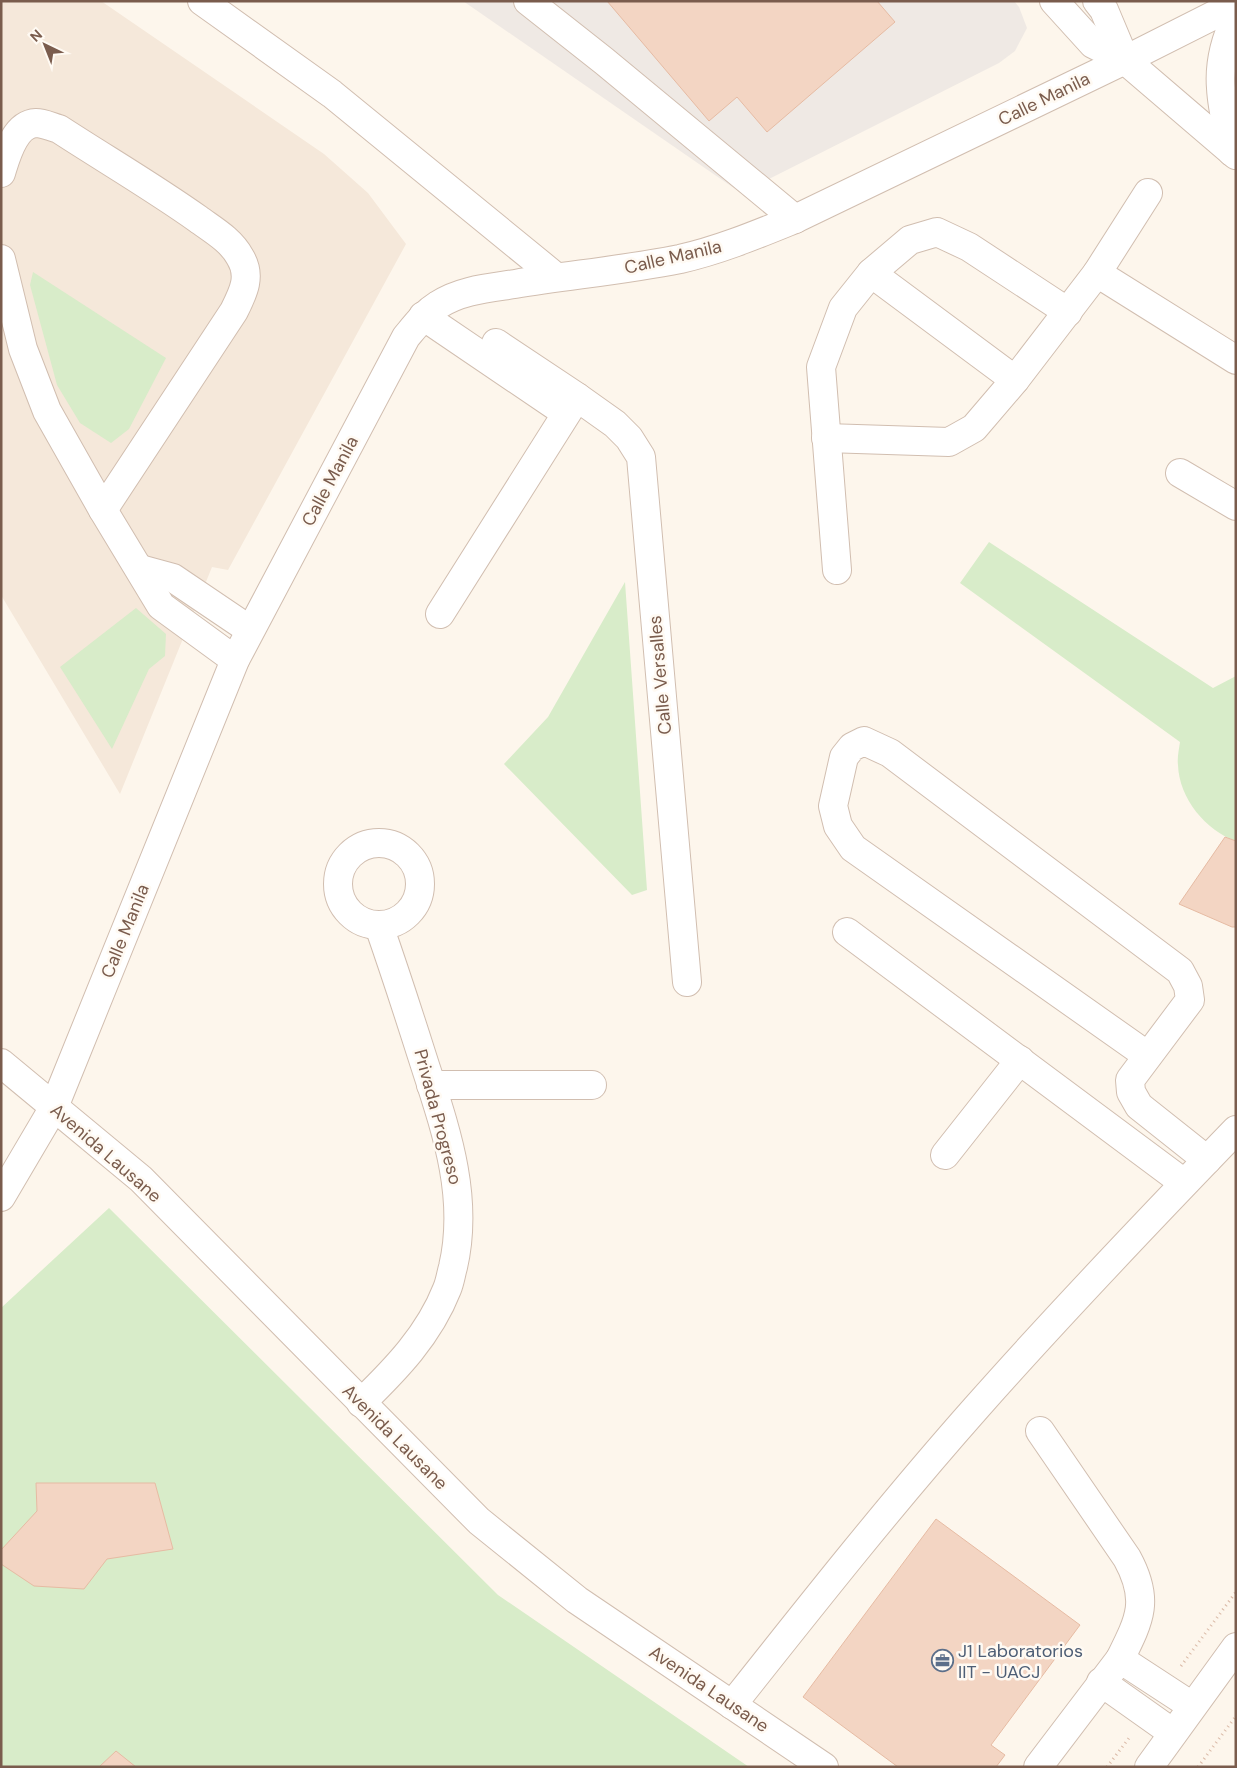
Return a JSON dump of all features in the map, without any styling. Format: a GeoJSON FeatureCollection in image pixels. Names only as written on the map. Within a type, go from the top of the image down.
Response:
{"type":"FeatureCollection","features":[{"type":"Feature","properties":{"kind":"street"},"geometry":{"type":"LineString","coordinates":[[202,1],[332,94],[556,277]]}},
{"type":"Feature","properties":{"kind":"street"},"geometry":{"type":"LineString","coordinates":[[528,1],[796,219]]}},
{"type":"Feature","properties":{"kind":"street"},"geometry":{"type":"LineString","coordinates":[[1054,1],[1093,44],[1125,60],[1234,154]]}},
{"type":"Feature","properties":{"kind":"street"},"geometry":{"type":"LineString","coordinates":[[1098,1],[1104,10],[1125,60]]}},
{"type":"Feature","properties":{"kind":"street","name":"Calle Manila"},"geometry":{"type":"LineString","coordinates":[[1,1197],[54,1107],[235,660],[406,337],[430,310],[459,294],[476,290],[556,277],[617,271],[682,258],[714,249],[796,219],[1125,60],[1236,4]]}},
{"type":"Feature","properties":{"kind":"street"},"geometry":{"type":"LineString","coordinates":[[1234,154],[1221,88],[1225,49],[1236,17]]}},
{"type":"Feature","properties":{"kind":"street"},"geometry":{"type":"LineString","coordinates":[[1,173],[10,145],[24,128],[33,123],[42,123],[59,129],[178,205],[229,241],[241,258],[246,273],[246,287],[234,311],[103,510]]}},
{"type":"Feature","properties":{"kind":"street"},"geometry":{"type":"LineString","coordinates":[[826,438],[949,442],[974,428],[1015,380],[1097,273],[1148,193]]}},
{"type":"Feature","properties":{"kind":"street"},"geometry":{"type":"LineString","coordinates":[[838,570],[821,367],[843,308],[871,273],[910,240],[938,232],[969,247],[1068,312]]}},
{"type":"Feature","properties":{"kind":"street"},"geometry":{"type":"LineString","coordinates":[[1,259],[23,349],[47,411],[103,510],[161,606],[235,660]]}},
{"type":"Feature","properties":{"kind":"street"},"geometry":{"type":"LineString","coordinates":[[871,273],[1015,380]]}},
{"type":"Feature","properties":{"kind":"street"},"geometry":{"type":"LineString","coordinates":[[1097,273],[1236,360]]}},
{"type":"Feature","properties":{"kind":"street","name":"Calle Versalles"},"geometry":{"type":"LineString","coordinates":[[430,310],[572,405],[601,413],[630,438],[641,457],[687,982]]}},
{"type":"Feature","properties":{"kind":"street"},"geometry":{"type":"LineString","coordinates":[[440,614],[572,405]]}},
{"type":"Feature","properties":{"kind":"street"},"geometry":{"type":"LineString","coordinates":[[1180,473],[1236,506]]}},
{"type":"Feature","properties":{"kind":"street"},"geometry":{"type":"LineString","coordinates":[[140,569],[173,578],[250,630]]}},
{"type":"Feature","properties":{"kind":"street"},"geometry":{"type":"LineString","coordinates":[[1148,1056],[853,848],[838,826],[832,806],[844,757],[852,746],[864,741],[890,753],[1180,971],[1188,986],[1190,1000],[1148,1056],[1130,1080],[1131,1092],[1139,1106],[1207,1160]]}},
{"type":"Feature","properties":{"kind":"street","name":"Privada Progreso"},"geometry":{"type":"LineString","coordinates":[[360,1403],[407,1356],[427,1329],[448,1288],[458,1245],[459,1202],[452,1159],[432,1085],[378,926]]}},
{"type":"Feature","properties":{"kind":"street"},"geometry":{"type":"LineString","coordinates":[[847,932],[1184,1183]]}},
{"type":"Feature","properties":{"kind":"street"},"geometry":{"type":"LineString","coordinates":[[945,1155],[1020,1060]]}},
{"type":"Feature","properties":{"kind":"street","name":"Avenida Lausane"},"geometry":{"type":"LineString","coordinates":[[1,1063],[141,1179],[360,1403],[479,1521],[576,1600],[824,1767]]}},
{"type":"Feature","properties":{"kind":"street"},"geometry":{"type":"LineString","coordinates":[[432,1085],[592,1085]]}},
{"type":"Feature","properties":{"kind":"street"},"geometry":{"type":"LineString","coordinates":[[732,1705],[847,1560],[976,1408],[1184,1183],[1236,1130]]}},
{"type":"Feature","properties":{"kind":"street"},"geometry":{"type":"LineString","coordinates":[[1038,1767],[1120,1659],[1136,1628],[1141,1606],[1140,1588],[1136,1574],[1127,1558],[1040,1431]]}},
{"type":"Feature","properties":{"kind":"street"},"geometry":{"type":"LineString","coordinates":[[1149,1767],[1236,1647]]}},
{"type":"Feature","properties":{"kind":"street"},"geometry":{"type":"LineString","coordinates":[[1120,1659],[1146,1678],[1192,1706]]}},
{"type":"Feature","properties":{"kind":"street"},"geometry":{"type":"LineString","coordinates":[[1101,1682],[1173,1733]]}},
{"type":"Feature","properties":{"kind":"path"},"geometry":{"type":"LineString","coordinates":[[1198,1767],[1236,1716]]}},
{"type":"Feature","properties":{"kind":"shaded area"},"geometry":{"type":"Polygon","coordinates":[[[1,1],[101,1],[324,154],[368,193],[406,244],[228,570],[212,567],[120,794],[1,595],[1,1]]]}},
{"type":"Feature","properties":{"kind":"shaded area"},"geometry":{"type":"Polygon","coordinates":[[[463,1],[1014,1],[1019,7],[1027,28],[1015,51],[999,63],[741,193],[463,1]]]}},
{"type":"Feature","properties":{"kind":"green space"},"geometry":{"type":"Polygon","coordinates":[[[33,272],[166,358],[129,429],[111,443],[80,423],[57,385],[30,285],[33,272]]]}},
{"type":"Feature","properties":{"kind":"green space"},"geometry":{"type":"Polygon","coordinates":[[[989,542],[1213,688],[1236,676],[1236,841],[1214,830],[1196,812],[1189,801],[1180,777],[1178,759],[1180,742],[960,583],[989,542]]]}},
{"type":"Feature","properties":{"kind":"green space"},"geometry":{"type":"Polygon","coordinates":[[[625,582],[647,890],[632,895],[504,764],[548,717],[625,582]]]}},
{"type":"Feature","properties":{"kind":"green space"},"geometry":{"type":"Polygon","coordinates":[[[136,608],[166,634],[165,656],[149,669],[112,749],[60,667],[136,608]]]}},
{"type":"Feature","properties":{"kind":"green space"},"geometry":{"type":"Polygon","coordinates":[[[109,1208],[498,1595],[749,1767],[1,1767],[1,1308],[109,1208]]]}},
{"type":"Feature","properties":{"kind":"building"},"geometry":{"type":"Polygon","coordinates":[[[607,1],[877,1],[895,22],[767,132],[737,97],[709,121],[607,1]]]}},
{"type":"Feature","properties":{"kind":"building"},"geometry":{"type":"Polygon","coordinates":[[[1225,837],[1236,841],[1236,927],[1179,904],[1225,837]]]}},
{"type":"Feature","properties":{"kind":"building"},"geometry":{"type":"Polygon","coordinates":[[[36,1483],[155,1483],[173,1549],[107,1559],[84,1589],[34,1586],[1,1564],[1,1550],[37,1511],[36,1483]]]}},
{"type":"Feature","properties":{"kind":"building","name":"J1 Laboratorios IIT - UACJ"},"geometry":{"type":"Polygon","coordinates":[[[936,1519],[1080,1625],[991,1745],[1005,1755],[996,1767],[898,1767],[803,1697],[936,1519]]]}},
{"type":"Feature","properties":{"kind":"building"},"geometry":{"type":"Polygon","coordinates":[[[116,1751],[136,1767],[99,1767],[116,1751]]]}},
{"type":"Feature","properties":{"kind":"place","name":"J1 Laboratorios IIT - UACJ"},"geometry":{"type":"Point","coordinates":[942,1661]}}]}
